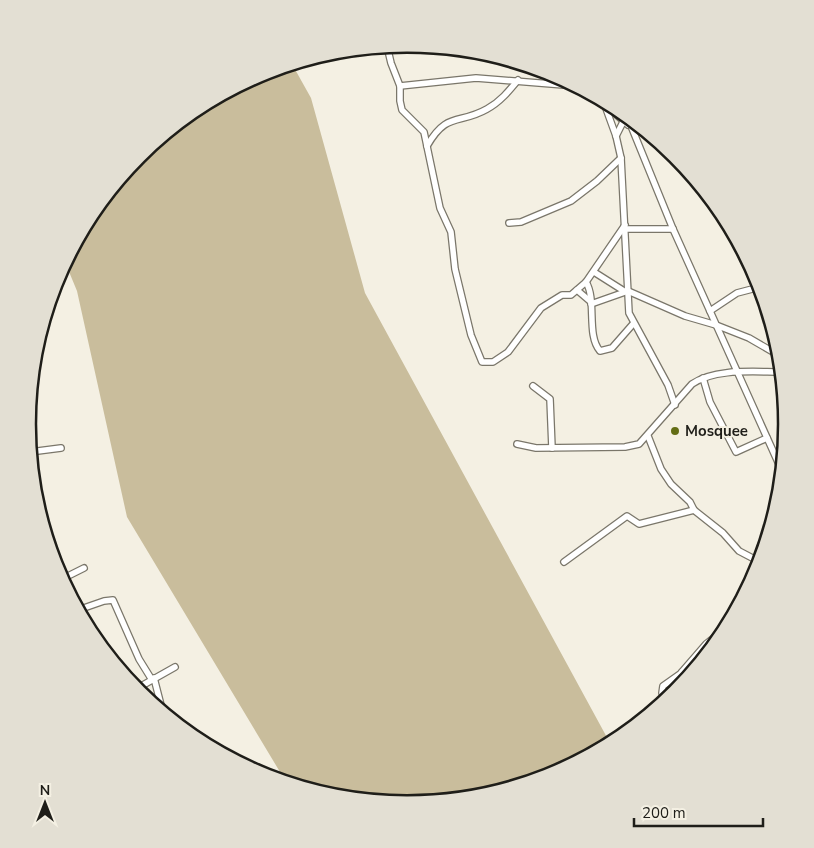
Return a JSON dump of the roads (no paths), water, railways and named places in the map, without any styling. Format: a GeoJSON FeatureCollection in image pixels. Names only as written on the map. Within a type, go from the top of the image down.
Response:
{"type":"FeatureCollection","features":[{"type":"Feature","properties":{"kind":"street"},"geometry":{"type":"LineString","coordinates":[[389,54],[400,86],[402,110],[420,126],[427,146],[440,208],[451,232],[455,269],[471,335],[482,362],[493,362],[508,352],[541,308],[560,296],[569,296],[586,282],[625,227]]}},
{"type":"Feature","properties":{"kind":"street"},"geometry":{"type":"LineString","coordinates":[[400,86],[476,78],[555,84]]}},
{"type":"Feature","properties":{"kind":"street"},"geometry":{"type":"LineString","coordinates":[[427,146],[443,124],[489,109],[518,80]]}},
{"type":"Feature","properties":{"kind":"street"},"geometry":{"type":"LineString","coordinates":[[607,112],[616,136],[621,158],[626,291],[629,313],[668,385],[675,405]]}},
{"type":"Feature","properties":{"kind":"street"},"geometry":{"type":"LineString","coordinates":[[616,136],[623,123]]}},
{"type":"Feature","properties":{"kind":"street"},"geometry":{"type":"LineString","coordinates":[[631,129],[716,325],[776,458]]}},
{"type":"Feature","properties":{"kind":"street"},"geometry":{"type":"LineString","coordinates":[[509,223],[521,222],[571,201],[597,181],[621,158]]}},
{"type":"Feature","properties":{"kind":"street"},"geometry":{"type":"LineString","coordinates":[[625,227],[674,229]]}},
{"type":"Feature","properties":{"kind":"street"},"geometry":{"type":"LineString","coordinates":[[594,272],[626,291],[684,316],[716,325],[749,338],[771,351]]}},
{"type":"Feature","properties":{"kind":"street"},"geometry":{"type":"LineString","coordinates":[[586,282],[594,330],[600,351],[612,348],[634,324]]}},
{"type":"Feature","properties":{"kind":"street"},"geometry":{"type":"LineString","coordinates":[[710,310],[737,293],[752,289]]}},
{"type":"Feature","properties":{"kind":"street"},"geometry":{"type":"LineString","coordinates":[[577,290],[591,303]]}},
{"type":"Feature","properties":{"kind":"street"},"geometry":{"type":"LineString","coordinates":[[591,303],[603,301],[626,291]]}},
{"type":"Feature","properties":{"kind":"street"},"geometry":{"type":"LineString","coordinates":[[517,444],[536,448],[634,446],[648,436],[692,384],[703,378],[774,372]]}},
{"type":"Feature","properties":{"kind":"street"},"geometry":{"type":"LineString","coordinates":[[703,378],[710,402],[736,452],[767,438]]}},
{"type":"Feature","properties":{"kind":"street"},"geometry":{"type":"LineString","coordinates":[[533,386],[550,399],[552,448]]}},
{"type":"Feature","properties":{"kind":"street"},"geometry":{"type":"LineString","coordinates":[[648,436],[661,470],[671,484],[690,502],[694,510],[723,533],[740,551],[753,558]]}},
{"type":"Feature","properties":{"kind":"street"},"geometry":{"type":"LineString","coordinates":[[37,451],[61,448]]}},
{"type":"Feature","properties":{"kind":"street"},"geometry":{"type":"LineString","coordinates":[[564,562],[627,516],[639,524],[694,510]]}},
{"type":"Feature","properties":{"kind":"street"},"geometry":{"type":"LineString","coordinates":[[68,576],[84,568]]}},
{"type":"Feature","properties":{"kind":"street"},"geometry":{"type":"LineString","coordinates":[[85,607],[104,600],[113,600],[140,660],[153,679],[159,699]]}},
{"type":"Feature","properties":{"kind":"street"},"geometry":{"type":"LineString","coordinates":[[662,693],[663,686],[682,672],[702,649]]}},
{"type":"Feature","properties":{"kind":"street"},"geometry":{"type":"LineString","coordinates":[[144,685],[175,667]]}},
{"type":"Feature","properties":{"kind":"place","name":"Mosquee"},"geometry":{"type":"Point","coordinates":[675,431]}}]}
